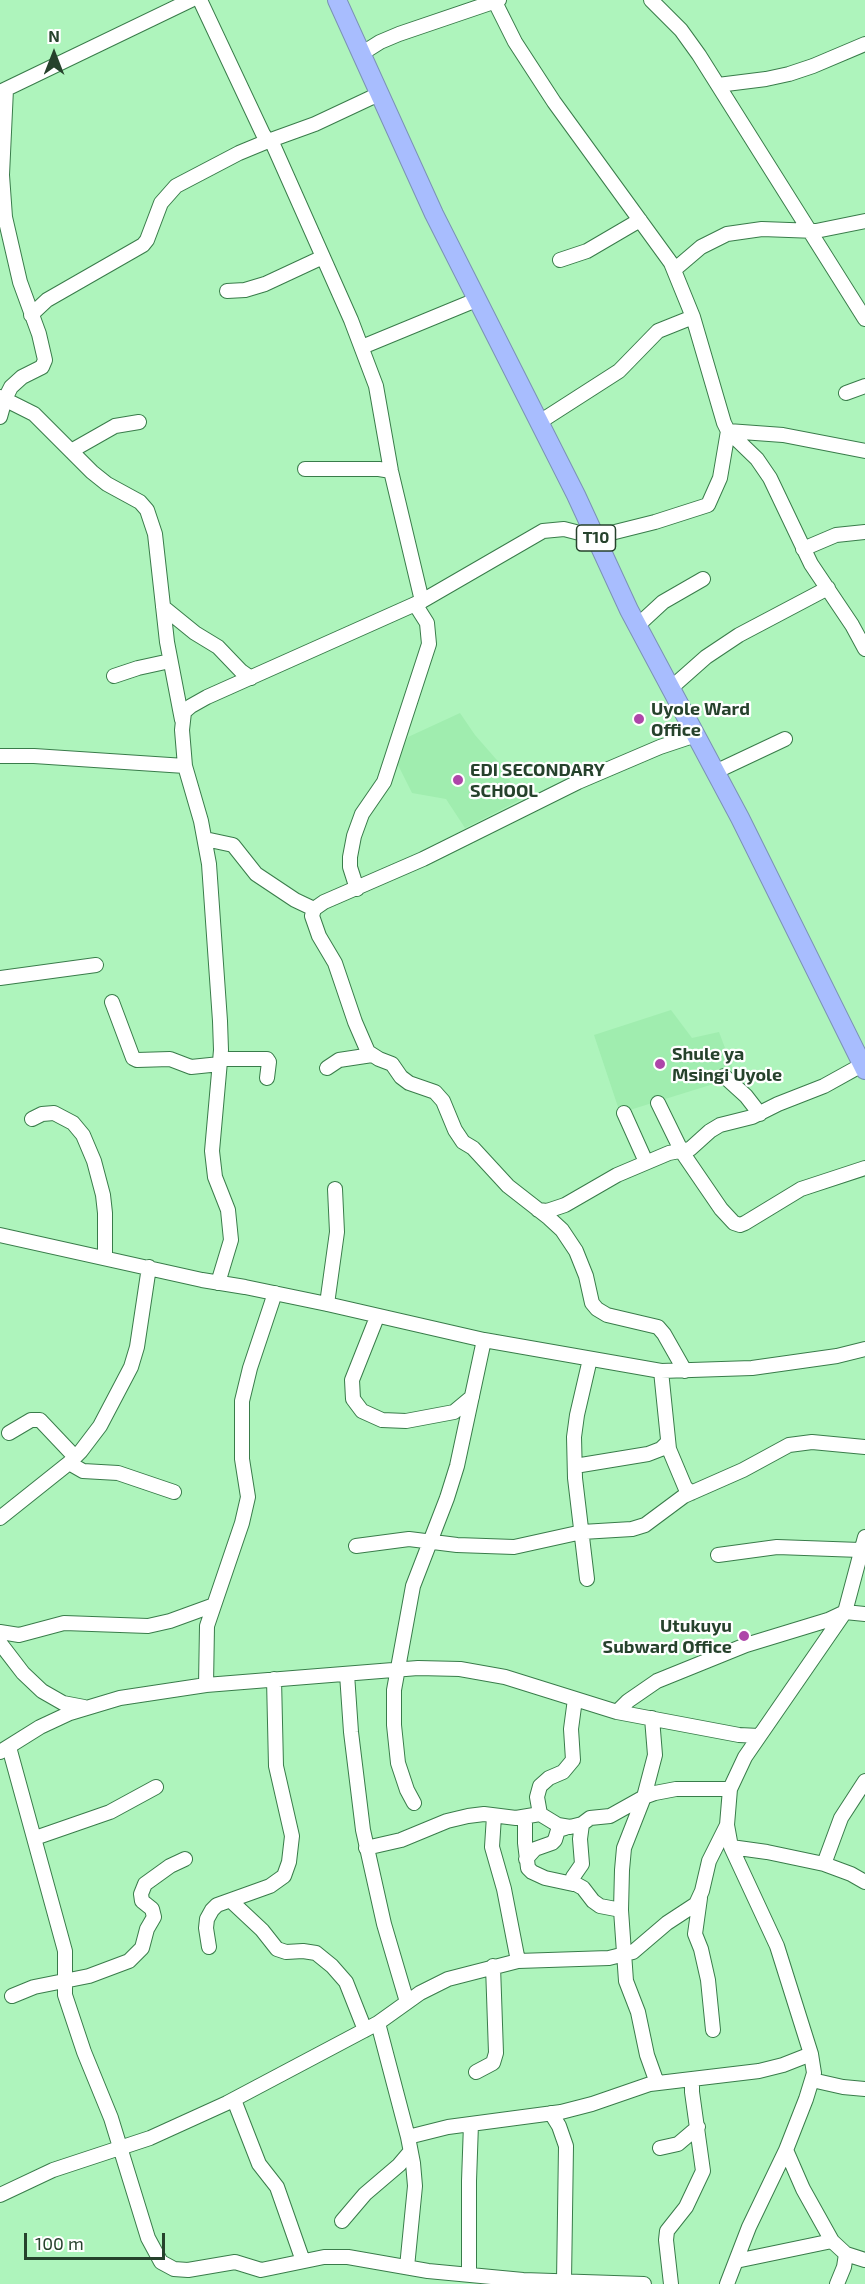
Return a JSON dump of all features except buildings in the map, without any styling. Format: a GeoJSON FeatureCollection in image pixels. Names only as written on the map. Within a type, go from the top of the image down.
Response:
{"type":"FeatureCollection","features":[{"type":"Feature","properties":{"kind":"highway","name":"T10"},"geometry":{"type":"LineString","coordinates":[[337,0],[476,300],[637,626],[696,735],[864,1067]]}},
{"type":"Feature","properties":{"kind":"street"},"geometry":{"type":"LineString","coordinates":[[0,417],[2,398],[17,381],[44,365],[41,343],[5,243],[2,175],[3,90],[191,0]]}},
{"type":"Feature","properties":{"kind":"street"},"geometry":{"type":"LineString","coordinates":[[200,0],[263,134],[270,140],[362,347],[381,402],[418,602],[427,623],[429,644],[384,782],[362,814],[354,836],[350,867],[357,889]]}},
{"type":"Feature","properties":{"kind":"street"},"geometry":{"type":"LineString","coordinates":[[651,0],[681,30],[718,85],[865,319]]}},
{"type":"Feature","properties":{"kind":"street"},"geometry":{"type":"LineString","coordinates":[[361,54],[399,34],[496,1],[515,42],[554,102],[674,270],[693,317],[728,431],[757,459],[770,478],[804,549],[865,649]]}},
{"type":"Feature","properties":{"kind":"street"},"geometry":{"type":"LineString","coordinates":[[718,85],[789,74],[865,44]]}},
{"type":"Feature","properties":{"kind":"street"},"geometry":{"type":"LineString","coordinates":[[32,315],[47,300],[143,245],[161,203],[176,186],[239,153],[315,124],[379,94]]}},
{"type":"Feature","properties":{"kind":"street"},"geometry":{"type":"LineString","coordinates":[[560,260],[587,251],[640,220]]}},
{"type":"Feature","properties":{"kind":"street"},"geometry":{"type":"LineString","coordinates":[[674,270],[701,247],[727,234],[762,229],[808,231],[865,221]]}},
{"type":"Feature","properties":{"kind":"street"},"geometry":{"type":"LineString","coordinates":[[227,291],[245,290],[265,284],[323,257]]}},
{"type":"Feature","properties":{"kind":"street"},"geometry":{"type":"LineString","coordinates":[[362,347],[476,300]]}},
{"type":"Feature","properties":{"kind":"street"},"geometry":{"type":"LineString","coordinates":[[538,423],[619,371],[658,332],[693,317]]}},
{"type":"Feature","properties":{"kind":"street"},"geometry":{"type":"LineString","coordinates":[[846,393],[865,386]]}},
{"type":"Feature","properties":{"kind":"street"},"geometry":{"type":"LineString","coordinates":[[2,398],[34,414],[92,472],[140,502],[147,510],[155,534],[170,661],[182,720],[185,766],[206,839],[213,912],[220,1021],[220,1061],[212,1151],[215,1177],[228,1210],[231,1240],[218,1283]]}},
{"type":"Feature","properties":{"kind":"street"},"geometry":{"type":"LineString","coordinates":[[71,451],[115,426],[139,422]]}},
{"type":"Feature","properties":{"kind":"street"},"geometry":{"type":"LineString","coordinates":[[728,431],[783,435],[865,451]]}},
{"type":"Feature","properties":{"kind":"street"},"geometry":{"type":"LineString","coordinates":[[182,720],[184,712],[191,706],[418,602],[543,531],[564,529],[595,537],[656,522],[709,504],[720,478],[728,431]]}},
{"type":"Feature","properties":{"kind":"street"},"geometry":{"type":"LineString","coordinates":[[305,469],[392,471]]}},
{"type":"Feature","properties":{"kind":"street"},"geometry":{"type":"LineString","coordinates":[[804,549],[836,535],[865,532]]}},
{"type":"Feature","properties":{"kind":"street"},"geometry":{"type":"LineString","coordinates":[[637,626],[663,602],[703,579]]}},
{"type":"Feature","properties":{"kind":"street"},"geometry":{"type":"LineString","coordinates":[[671,688],[725,644],[828,588]]}},
{"type":"Feature","properties":{"kind":"street"},"geometry":{"type":"LineString","coordinates":[[163,607],[195,633],[218,647],[251,678]]}},
{"type":"Feature","properties":{"kind":"street"},"geometry":{"type":"LineString","coordinates":[[114,676],[170,661]]}},
{"type":"Feature","properties":{"kind":"street"},"geometry":{"type":"LineString","coordinates":[[314,909],[334,897],[357,889],[487,828],[578,782],[660,747],[696,735]]}},
{"type":"Feature","properties":{"kind":"street"},"geometry":{"type":"LineString","coordinates":[[715,772],[785,739]]}},
{"type":"Feature","properties":{"kind":"street"},"geometry":{"type":"LineString","coordinates":[[0,756],[34,756],[185,766]]}},
{"type":"Feature","properties":{"kind":"street"},"geometry":{"type":"LineString","coordinates":[[206,839],[233,845],[256,874],[295,900],[314,909]]}},
{"type":"Feature","properties":{"kind":"street"},"geometry":{"type":"LineString","coordinates":[[314,909],[314,924],[334,963],[364,1046],[372,1055],[392,1064],[401,1077],[409,1083],[435,1092],[443,1101],[455,1130],[463,1142],[471,1146],[503,1180],[556,1224],[576,1251],[586,1276],[592,1303],[597,1309],[607,1315],[658,1327],[685,1371]]}},
{"type":"Feature","properties":{"kind":"street"},"geometry":{"type":"LineString","coordinates":[[0,978],[96,965]]}},
{"type":"Feature","properties":{"kind":"street"},"geometry":{"type":"LineString","coordinates":[[112,1002],[133,1058],[137,1060],[174,1060],[191,1067],[220,1061],[267,1059],[269,1062],[267,1078]]}},
{"type":"Feature","properties":{"kind":"street"},"geometry":{"type":"LineString","coordinates":[[327,1068],[339,1060],[372,1055]]}},
{"type":"Feature","properties":{"kind":"street"},"geometry":{"type":"LineString","coordinates":[[538,1210],[547,1211],[565,1205],[600,1184],[646,1162],[669,1153],[690,1149],[720,1125],[760,1113],[864,1067]]}},
{"type":"Feature","properties":{"kind":"street"},"geometry":{"type":"LineString","coordinates":[[724,1076],[746,1096],[760,1113]]}},
{"type":"Feature","properties":{"kind":"street"},"geometry":{"type":"LineString","coordinates":[[658,1102],[682,1152],[728,1217],[740,1225],[801,1189],[865,1168]]}},
{"type":"Feature","properties":{"kind":"street"},"geometry":{"type":"LineString","coordinates":[[32,1119],[42,1114],[54,1113],[73,1123],[83,1135],[94,1161],[103,1195],[105,1258]]}},
{"type":"Feature","properties":{"kind":"street"},"geometry":{"type":"LineString","coordinates":[[624,1113],[646,1162]]}},
{"type":"Feature","properties":{"kind":"street"},"geometry":{"type":"LineString","coordinates":[[327,1304],[337,1232],[334,1189]]}},
{"type":"Feature","properties":{"kind":"street"},"geometry":{"type":"LineString","coordinates":[[1,1232],[105,1258],[327,1304],[484,1340],[662,1371],[752,1368],[791,1364],[865,1349]]}},
{"type":"Feature","properties":{"kind":"street"},"geometry":{"type":"LineString","coordinates":[[0,1518],[72,1460],[100,1426],[133,1360],[141,1331],[149,1267]]}},
{"type":"Feature","properties":{"kind":"street"},"geometry":{"type":"LineString","coordinates":[[206,1685],[206,1636],[246,1510],[248,1497],[242,1453],[242,1401],[274,1293]]}},
{"type":"Feature","properties":{"kind":"street"},"geometry":{"type":"LineString","coordinates":[[378,1317],[352,1380],[353,1399],[362,1411],[382,1420],[406,1421],[454,1412],[472,1397]]}},
{"type":"Feature","properties":{"kind":"street"},"geometry":{"type":"LineString","coordinates":[[414,1803],[400,1772],[396,1752],[394,1690],[400,1669],[413,1586],[453,1480],[484,1340]]}},
{"type":"Feature","properties":{"kind":"street"},"geometry":{"type":"LineString","coordinates":[[586,1580],[575,1466],[575,1426],[590,1359]]}},
{"type":"Feature","properties":{"kind":"street"},"geometry":{"type":"LineString","coordinates":[[662,1371],[668,1442],[684,1487],[691,1493]]}},
{"type":"Feature","properties":{"kind":"street"},"geometry":{"type":"LineString","coordinates":[[9,1433],[31,1420],[40,1420],[83,1471],[118,1473],[174,1492]]}},
{"type":"Feature","properties":{"kind":"street"},"geometry":{"type":"LineString","coordinates":[[575,1466],[648,1454],[661,1449],[668,1442]]}},
{"type":"Feature","properties":{"kind":"street"},"geometry":{"type":"LineString","coordinates":[[356,1546],[400,1540],[514,1547],[582,1532],[621,1530],[645,1525],[679,1499],[720,1482],[796,1443],[812,1442],[865,1447]]}},
{"type":"Feature","properties":{"kind":"street"},"geometry":{"type":"LineString","coordinates":[[718,1555],[777,1547],[863,1544],[845,1612],[759,1736],[738,1769],[730,1789],[727,1825],[731,1847],[777,1946],[813,2065],[812,2080],[786,2150],[749,2227],[727,2284]]}},
{"type":"Feature","properties":{"kind":"street"},"geometry":{"type":"LineString","coordinates":[[0,1632],[19,1635],[64,1623],[148,1626],[187,1616],[214,1605]]}},
{"type":"Feature","properties":{"kind":"street"},"geometry":{"type":"LineString","coordinates":[[617,1712],[644,1689],[667,1677],[756,1642],[828,1620],[845,1612],[865,1614]]}},
{"type":"Feature","properties":{"kind":"street"},"geometry":{"type":"LineString","coordinates":[[0,1643],[22,1673],[42,1690],[63,1702],[87,1707]]}},
{"type":"Feature","properties":{"kind":"street"},"geometry":{"type":"LineString","coordinates":[[644,2284],[469,2275],[348,2257],[324,2257],[261,2270],[235,2262],[188,2270],[166,2266],[156,2254],[148,2238],[121,2146],[76,2030],[65,1995],[65,1951],[36,1838],[5,1750],[39,1727],[70,1713],[120,1698],[206,1685],[438,1668],[506,1677],[617,1712],[739,1735],[759,1736]]}},
{"type":"Feature","properties":{"kind":"street"},"geometry":{"type":"LineString","coordinates":[[347,1674],[358,1800],[366,1848],[384,1924],[407,2002]]}},
{"type":"Feature","properties":{"kind":"street"},"geometry":{"type":"LineString","coordinates":[[209,1947],[207,1919],[216,1905],[257,1892],[279,1880],[287,1869],[291,1854],[290,1823],[276,1766],[274,1679]]}},
{"type":"Feature","properties":{"kind":"street"},"geometry":{"type":"LineString","coordinates":[[540,1814],[537,1797],[540,1786],[549,1778],[563,1772],[573,1760],[571,1729],[575,1699]]}},
{"type":"Feature","properties":{"kind":"street"},"geometry":{"type":"LineString","coordinates":[[652,1718],[655,1755],[644,1797],[624,1848],[621,1870],[621,1910],[626,1981],[635,2003],[647,2055],[657,2083]]}},
{"type":"Feature","properties":{"kind":"street"},"geometry":{"type":"LineString","coordinates":[[824,1864],[840,1818],[865,1781]]}},
{"type":"Feature","properties":{"kind":"street"},"geometry":{"type":"LineString","coordinates":[[36,1838],[110,1812],[156,1787]]}},
{"type":"Feature","properties":{"kind":"street"},"geometry":{"type":"LineString","coordinates":[[526,1859],[535,1849],[552,1843],[557,1831],[582,1824],[590,1818],[610,1816],[644,1797],[669,1790],[730,1789]]}},
{"type":"Feature","properties":{"kind":"street"},"geometry":{"type":"LineString","coordinates":[[366,1848],[413,1836],[457,1818],[484,1814],[525,1818],[531,1814],[540,1814],[565,1828]]}},
{"type":"Feature","properties":{"kind":"street"},"geometry":{"type":"LineString","coordinates":[[494,1816],[492,1847],[504,1889],[518,1961]]}},
{"type":"Feature","properties":{"kind":"street"},"geometry":{"type":"LineString","coordinates":[[525,1818],[526,1859],[532,1872],[554,1881],[583,1888],[600,1906],[621,1910]]}},
{"type":"Feature","properties":{"kind":"street"},"geometry":{"type":"LineString","coordinates":[[573,1884],[573,1877],[582,1864],[580,1839],[582,1824]]}},
{"type":"Feature","properties":{"kind":"street"},"geometry":{"type":"LineString","coordinates":[[713,2030],[708,1980],[695,1934],[700,1898],[709,1861],[727,1825]]}},
{"type":"Feature","properties":{"kind":"street"},"geometry":{"type":"LineString","coordinates":[[731,1847],[824,1864],[865,1882]]}},
{"type":"Feature","properties":{"kind":"street"},"geometry":{"type":"LineString","coordinates":[[12,1996],[34,1987],[64,1983],[129,1961],[145,1942],[147,1929],[154,1914],[152,1909],[142,1901],[141,1894],[144,1884],[170,1866],[185,1859]]}},
{"type":"Feature","properties":{"kind":"street"},"geometry":{"type":"LineString","coordinates":[[0,2195],[53,2170],[150,2138],[234,2100],[378,2023],[426,1990],[448,1979],[518,1961],[624,1956],[638,1949],[667,1923],[696,1904],[700,1898]]}},
{"type":"Feature","properties":{"kind":"street"},"geometry":{"type":"LineString","coordinates":[[231,1901],[262,1930],[277,1949],[286,1953],[303,1951],[316,1953],[332,1966],[346,1982],[365,2030]]}},
{"type":"Feature","properties":{"kind":"street"},"geometry":{"type":"LineString","coordinates":[[476,2072],[493,2063],[496,2053],[493,1966]]}},
{"type":"Feature","properties":{"kind":"street"},"geometry":{"type":"LineString","coordinates":[[378,2023],[410,2152],[414,2186],[407,2267]]}},
{"type":"Feature","properties":{"kind":"street"},"geometry":{"type":"LineString","coordinates":[[408,2137],[471,2124],[551,2113],[592,2104],[657,2083],[774,2068],[811,2054]]}},
{"type":"Feature","properties":{"kind":"street"},"geometry":{"type":"LineString","coordinates":[[671,2284],[666,2235],[670,2226],[686,2207],[698,2179],[703,2174],[692,2079]]}},
{"type":"Feature","properties":{"kind":"street"},"geometry":{"type":"LineString","coordinates":[[812,2080],[865,2089]]}},
{"type":"Feature","properties":{"kind":"street"},"geometry":{"type":"LineString","coordinates":[[234,2100],[259,2164],[277,2187],[303,2261]]}},
{"type":"Feature","properties":{"kind":"street"},"geometry":{"type":"LineString","coordinates":[[551,2113],[560,2126],[566,2146],[564,2281]]}},
{"type":"Feature","properties":{"kind":"street"},"geometry":{"type":"LineString","coordinates":[[469,2275],[471,2124]]}},
{"type":"Feature","properties":{"kind":"street"},"geometry":{"type":"LineString","coordinates":[[660,2148],[678,2144],[698,2127]]}},
{"type":"Feature","properties":{"kind":"street"},"geometry":{"type":"LineString","coordinates":[[786,2150],[832,2241],[846,2254],[865,2260]]}},
{"type":"Feature","properties":{"kind":"street"},"geometry":{"type":"LineString","coordinates":[[342,2221],[365,2193],[399,2165],[410,2152]]}},
{"type":"Feature","properties":{"kind":"street"},"geometry":{"type":"LineString","coordinates":[[736,2261],[832,2241]]}},
{"type":"Feature","properties":{"kind":"street"},"geometry":{"type":"LineString","coordinates":[[837,2284],[844,2267],[846,2254]]}},
{"type":"Feature","properties":{"kind":"shaded area","name":"EDI SECONDARY SCHOOL"},"geometry":{"type":"Polygon","coordinates":[[[460,713],[475,735],[503,767],[520,800],[465,828],[446,799],[412,793],[396,761],[408,737],[460,713]]]}},
{"type":"Feature","properties":{"kind":"shaded area"},"geometry":{"type":"Polygon","coordinates":[[[671,1010],[692,1038],[719,1032],[736,1077],[620,1113],[594,1035],[671,1010]]]}},
{"type":"Feature","properties":{"kind":"place","name":"Uyole Ward Office"},"geometry":{"type":"Point","coordinates":[639,719]}},
{"type":"Feature","properties":{"kind":"place","name":"EDI SECONDARY SCHOOL"},"geometry":{"type":"Point","coordinates":[458,780]}},
{"type":"Feature","properties":{"kind":"place","name":"Shule ya Msingi Uyole"},"geometry":{"type":"Point","coordinates":[660,1064]}},
{"type":"Feature","properties":{"kind":"place","name":"Utukuyu Subward Office"},"geometry":{"type":"Point","coordinates":[744,1636]}}]}
